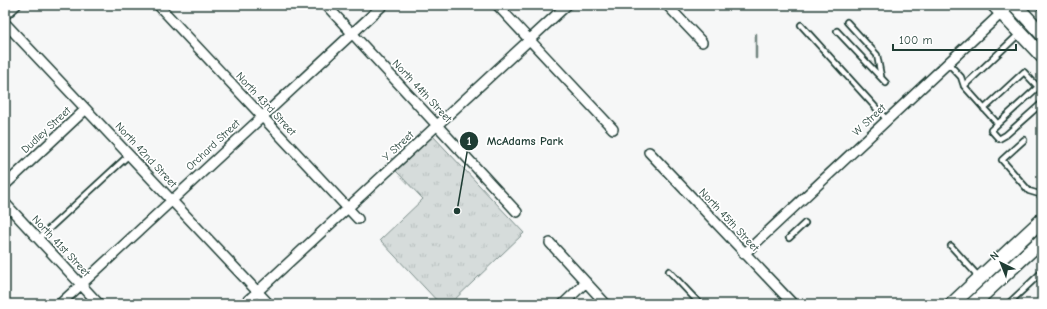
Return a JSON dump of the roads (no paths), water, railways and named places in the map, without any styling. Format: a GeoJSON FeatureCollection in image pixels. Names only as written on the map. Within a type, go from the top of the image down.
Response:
{"type":"FeatureCollection","features":[{"type":"Feature","properties":{"kind":"main road"},"geometry":{"type":"LineString","coordinates":[[1011,7],[1021,33],[1042,56]]}},
{"type":"Feature","properties":{"kind":"main road"},"geometry":{"type":"LineString","coordinates":[[1011,7],[1042,34]]}},
{"type":"Feature","properties":{"kind":"main road"},"geometry":{"type":"LineString","coordinates":[[952,304],[1042,220]]}},
{"type":"Feature","properties":{"kind":"main road"},"geometry":{"type":"LineString","coordinates":[[973,304],[1042,240]]}},
{"type":"Feature","properties":{"kind":"street"},"geometry":{"type":"LineString","coordinates":[[5,15],[16,5]]}},
{"type":"Feature","properties":{"kind":"street","name":"North 43rd Street"},"geometry":{"type":"LineString","coordinates":[[158,5],[358,219]]}},
{"type":"Feature","properties":{"kind":"street","name":"North 44th Street"},"geometry":{"type":"LineString","coordinates":[[326,5],[517,212]]}},
{"type":"Feature","properties":{"kind":"street","name":"Orchard Street"},"geometry":{"type":"LineString","coordinates":[[60,304],[383,5]]}},
{"type":"Feature","properties":{"kind":"street"},"geometry":{"type":"LineString","coordinates":[[497,5],[613,129]]}},
{"type":"Feature","properties":{"kind":"street","name":"Y Street"},"geometry":{"type":"LineString","coordinates":[[244,304],[567,5]]}},
{"type":"Feature","properties":{"kind":"street"},"geometry":{"type":"LineString","coordinates":[[667,5],[702,42]]}},
{"type":"Feature","properties":{"kind":"street","name":"W Street"},"geometry":{"type":"LineString","coordinates":[[744,254],[948,63],[1011,7]]}},
{"type":"Feature","properties":{"kind":"street","name":"North 42nd Street"},"geometry":{"type":"LineString","coordinates":[[5,23],[268,304]]}},
{"type":"Feature","properties":{"kind":"street","name":"Dudley Street"},"geometry":{"type":"LineString","coordinates":[[5,185],[86,109]]}},
{"type":"Feature","properties":{"kind":"street","name":"North 45th Street"},"geometry":{"type":"LineString","coordinates":[[649,152],[793,304]]}},
{"type":"Feature","properties":{"kind":"street","name":"North 41st Street"},"geometry":{"type":"LineString","coordinates":[[5,203],[99,304]]}},
{"type":"Feature","properties":{"kind":"street"},"geometry":{"type":"LineString","coordinates":[[550,242],[606,304]]}},
{"type":"Feature","properties":{"kind":"street"},"geometry":{"type":"LineString","coordinates":[[563,304],[586,282]]}},
{"type":"Feature","properties":{"kind":"lane"},"geometry":{"type":"LineString","coordinates":[[1038,5],[1042,9]]}},
{"type":"Feature","properties":{"kind":"lane"},"geometry":{"type":"LineString","coordinates":[[847,22],[877,55],[882,78]]}},
{"type":"Feature","properties":{"kind":"lane"},"geometry":{"type":"LineString","coordinates":[[801,25],[887,120]]}},
{"type":"Feature","properties":{"kind":"lane"},"geometry":{"type":"LineString","coordinates":[[837,31],[886,83]]}},
{"type":"Feature","properties":{"kind":"lane"},"geometry":{"type":"LineString","coordinates":[[964,86],[1021,33]]}},
{"type":"Feature","properties":{"kind":"lane"},"geometry":{"type":"LineString","coordinates":[[948,63],[961,77],[964,86],[998,124]]}},
{"type":"Feature","properties":{"kind":"lane"},"geometry":{"type":"LineString","coordinates":[[984,109],[1024,72],[1041,88],[991,130],[999,139],[1006,135],[1042,103]]}},
{"type":"Feature","properties":{"kind":"lane"},"geometry":{"type":"LineString","coordinates":[[1024,140],[1002,160],[1029,191],[1037,192],[1039,194]]}},
{"type":"Feature","properties":{"kind":"lane"},"geometry":{"type":"LineString","coordinates":[[38,239],[129,155]]}},
{"type":"Feature","properties":{"kind":"lane"},"geometry":{"type":"LineString","coordinates":[[789,238],[805,223]]}},
{"type":"Feature","properties":{"kind":"lane"},"geometry":{"type":"LineString","coordinates":[[951,246],[980,278]]}},
{"type":"Feature","properties":{"kind":"lane"},"geometry":{"type":"LineString","coordinates":[[669,271],[700,304]]}},
{"type":"Feature","properties":{"kind":"lane"},"geometry":{"type":"LineString","coordinates":[[1008,304],[1042,272]]}},
{"type":"Feature","properties":{"kind":"waterway"},"geometry":{"type":"LineString","coordinates":[[756,34],[756,58]]}},
{"type":"Feature","properties":{"kind":"place","name":"McAdams Park"},"geometry":{"type":"Point","coordinates":[457,211]}}]}
